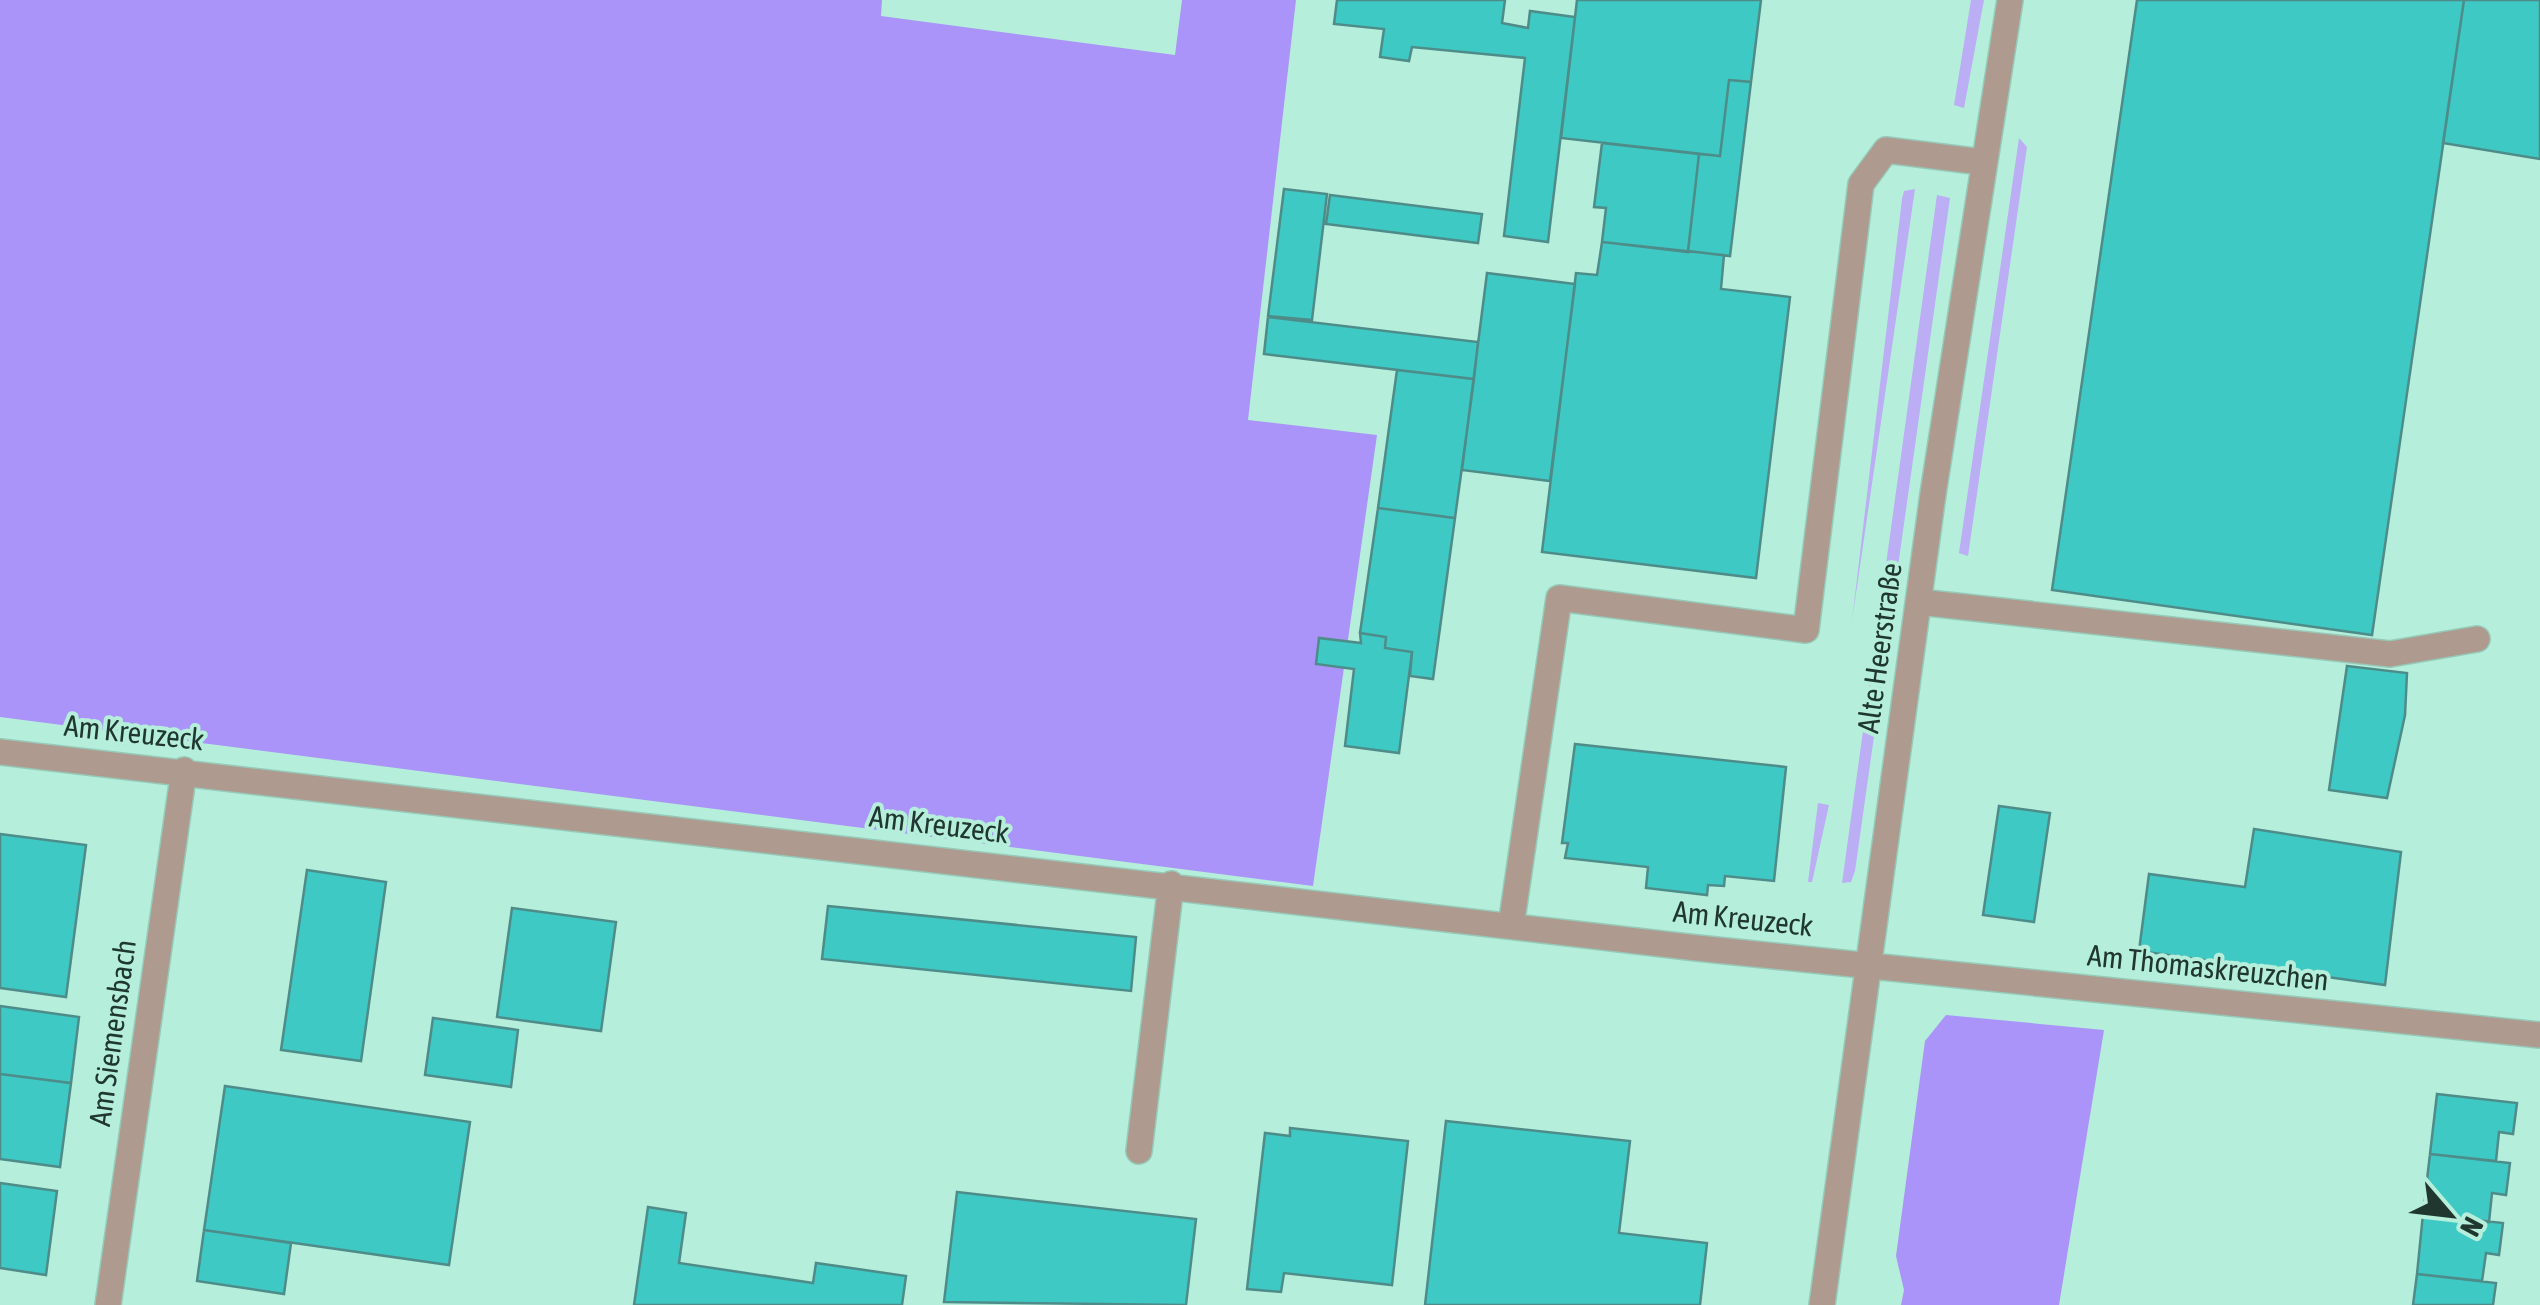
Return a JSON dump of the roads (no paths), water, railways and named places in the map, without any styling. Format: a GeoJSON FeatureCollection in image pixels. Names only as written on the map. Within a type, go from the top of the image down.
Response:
{"type":"FeatureCollection","features":[{"type":"Feature","properties":{"kind":"street","name":"Alte Heerstraße"},"geometry":{"type":"LineString","coordinates":[[1822,1305],[1982,162],[2010,0]]}},
{"type":"Feature","properties":{"kind":"street"},"geometry":{"type":"LineString","coordinates":[[1511,926],[1559,598],[1806,630],[1861,184],[1886,150],[1982,162]]}},
{"type":"Feature","properties":{"kind":"street"},"geometry":{"type":"LineString","coordinates":[[1919,602],[2390,654],[2477,640]]}},
{"type":"Feature","properties":{"kind":"street","name":"Am Kreuzeck"},"geometry":{"type":"LineString","coordinates":[[0,752],[1870,964]]}},
{"type":"Feature","properties":{"kind":"street","name":"Am Siemensbach"},"geometry":{"type":"LineString","coordinates":[[108,1305],[184,770]]}},
{"type":"Feature","properties":{"kind":"street"},"geometry":{"type":"LineString","coordinates":[[1139,1151],[1171,884]]}},
{"type":"Feature","properties":{"kind":"street","name":"Am Thomaskreuzchen"},"geometry":{"type":"LineString","coordinates":[[1870,964],[2540,1034]]}}]}
